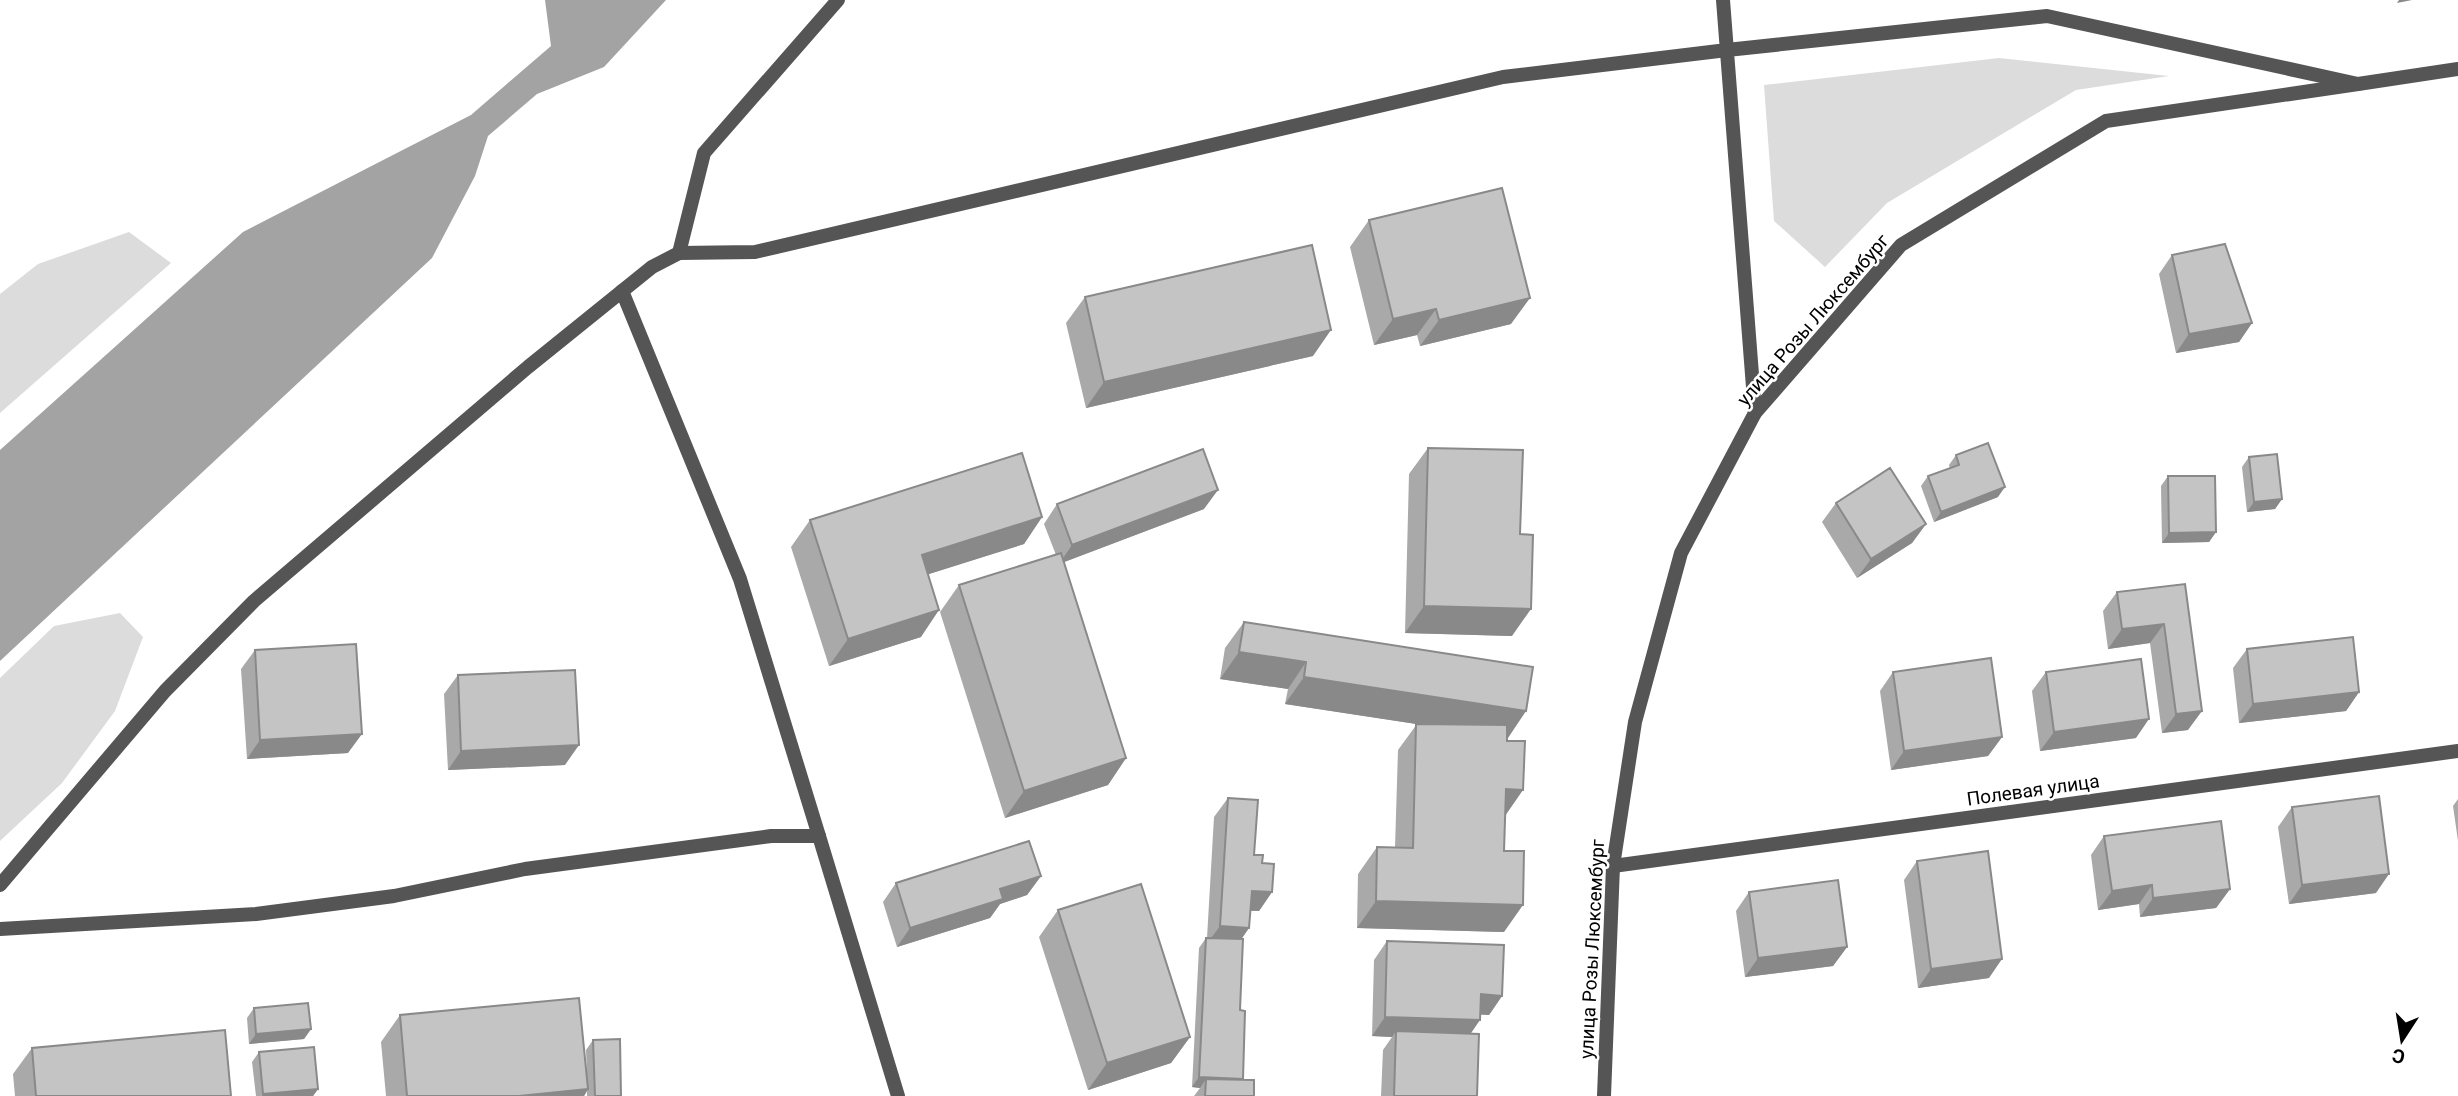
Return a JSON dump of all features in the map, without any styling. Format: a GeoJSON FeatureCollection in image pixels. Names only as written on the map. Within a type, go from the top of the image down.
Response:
{"type":"FeatureCollection","features":[{"type":"Feature","properties":{"kind":"street"},"geometry":{"type":"LineString","coordinates":[[679,253],[704,153],[838,0]]}},
{"type":"Feature","properties":{"kind":"street"},"geometry":{"type":"LineString","coordinates":[[1723,0],[1755,413]]}},
{"type":"Feature","properties":{"kind":"street"},"geometry":{"type":"LineString","coordinates":[[0,885],[166,691],[254,601],[527,367],[652,267],[679,253],[755,252],[1503,77],[2047,16],[2358,84]]}},
{"type":"Feature","properties":{"kind":"street","name":"улица Розы Люксембург"},"geometry":{"type":"LineString","coordinates":[[1604,1096],[1612,866],[1635,722],[1681,553],[1755,413],[1901,245],[2106,121],[2458,69]]}},
{"type":"Feature","properties":{"kind":"street"},"geometry":{"type":"LineString","coordinates":[[622,291],[740,579],[898,1096]]}},
{"type":"Feature","properties":{"kind":"street","name":"Полевая улица"},"geometry":{"type":"LineString","coordinates":[[1612,866],[2458,751]]}},
{"type":"Feature","properties":{"kind":"street"},"geometry":{"type":"LineString","coordinates":[[0,929],[256,914],[394,896],[525,869],[771,836],[819,836]]}},
{"type":"Feature","properties":{"kind":"shaded area"},"geometry":{"type":"Polygon","coordinates":[[[545,0],[666,0],[604,67],[537,94],[488,136],[475,176],[432,258],[0,661],[0,450],[243,232],[471,115],[551,46],[545,0]]]}},
{"type":"Feature","properties":{"kind":"shaded area"},"geometry":{"type":"Polygon","coordinates":[[[1999,58],[2169,76],[2076,90],[1887,203],[1825,267],[1774,221],[1764,85],[1999,58]]]}},
{"type":"Feature","properties":{"kind":"shaded area"},"geometry":{"type":"Polygon","coordinates":[[[129,232],[171,263],[0,413],[0,294],[38,264],[129,232]]]}},
{"type":"Feature","properties":{"kind":"shaded area"},"geometry":{"type":"Polygon","coordinates":[[[120,613],[143,637],[115,711],[62,783],[0,841],[0,678],[54,626],[120,613]]]}},
{"type":"Feature","properties":{"kind":"building"},"geometry":{"type":"Polygon","coordinates":[[[1502,188],[1530,298],[1439,320],[1436,309],[1393,319],[1369,220],[1502,188]]]}},
{"type":"Feature","properties":{"kind":"building"},"geometry":{"type":"Polygon","coordinates":[[[2225,244],[2252,323],[2189,334],[2172,255],[2225,244]]]}},
{"type":"Feature","properties":{"kind":"building"},"geometry":{"type":"Polygon","coordinates":[[[1312,245],[1331,330],[1104,382],[1085,297],[1312,245]]]}},
{"type":"Feature","properties":{"kind":"building"},"geometry":{"type":"Polygon","coordinates":[[[1988,443],[2005,487],[1941,512],[1928,476],[1959,465],[1956,455],[1988,443]]]}},
{"type":"Feature","properties":{"kind":"building"},"geometry":{"type":"Polygon","coordinates":[[[1428,448],[1523,450],[1520,534],[1533,535],[1531,609],[1424,606],[1428,448]]]}},
{"type":"Feature","properties":{"kind":"building"},"geometry":{"type":"Polygon","coordinates":[[[1203,449],[1218,490],[1072,545],[1057,504],[1203,449]]]}},
{"type":"Feature","properties":{"kind":"building"},"geometry":{"type":"Polygon","coordinates":[[[1022,453],[1042,517],[922,555],[939,610],[848,639],[810,520],[1022,453]]]}},
{"type":"Feature","properties":{"kind":"building"},"geometry":{"type":"Polygon","coordinates":[[[2277,454],[2282,499],[2254,502],[2249,457],[2277,454]]]}},
{"type":"Feature","properties":{"kind":"building"},"geometry":{"type":"Polygon","coordinates":[[[1890,468],[1926,524],[1871,559],[1836,503],[1890,468]]]}},
{"type":"Feature","properties":{"kind":"building"},"geometry":{"type":"Polygon","coordinates":[[[2168,476],[2215,476],[2216,532],[2169,533],[2168,476]]]}},
{"type":"Feature","properties":{"kind":"building"},"geometry":{"type":"Polygon","coordinates":[[[1061,553],[1126,758],[1024,791],[959,585],[1061,553]]]}},
{"type":"Feature","properties":{"kind":"building"},"geometry":{"type":"Polygon","coordinates":[[[2185,584],[2202,711],[2176,714],[2164,624],[2122,629],[2117,592],[2185,584]]]}},
{"type":"Feature","properties":{"kind":"building"},"geometry":{"type":"Polygon","coordinates":[[[1244,622],[1533,667],[1526,711],[1304,677],[1306,662],[1239,652],[1244,622]]]}},
{"type":"Feature","properties":{"kind":"building"},"geometry":{"type":"Polygon","coordinates":[[[2353,637],[2359,692],[2253,704],[2247,649],[2353,637]]]}},
{"type":"Feature","properties":{"kind":"building"},"geometry":{"type":"Polygon","coordinates":[[[356,644],[362,734],[260,740],[255,650],[356,644]]]}},
{"type":"Feature","properties":{"kind":"building"},"geometry":{"type":"Polygon","coordinates":[[[1991,658],[2002,737],[1904,751],[1893,672],[1991,658]]]}},
{"type":"Feature","properties":{"kind":"building"},"geometry":{"type":"Polygon","coordinates":[[[2141,659],[2149,719],[2054,732],[2046,672],[2141,659]]]}},
{"type":"Feature","properties":{"kind":"building"},"geometry":{"type":"Polygon","coordinates":[[[575,670],[579,745],[461,751],[458,675],[575,670]]]}},
{"type":"Feature","properties":{"kind":"building"},"geometry":{"type":"Polygon","coordinates":[[[1416,724],[1507,725],[1507,741],[1525,741],[1523,790],[1506,789],[1504,851],[1524,851],[1523,905],[1376,901],[1377,847],[1413,848],[1416,724]]]}},
{"type":"Feature","properties":{"kind":"building"},"geometry":{"type":"Polygon","coordinates":[[[2379,796],[2389,874],[2302,885],[2292,807],[2379,796]]]}},
{"type":"Feature","properties":{"kind":"building"},"geometry":{"type":"Polygon","coordinates":[[[1228,798],[1258,800],[1254,855],[1263,855],[1262,863],[1274,864],[1272,892],[1252,891],[1249,928],[1220,926],[1228,798]]]}},
{"type":"Feature","properties":{"kind":"building"},"geometry":{"type":"Polygon","coordinates":[[[2221,821],[2230,889],[2153,898],[2152,885],[2112,891],[2104,836],[2221,821]]]}},
{"type":"Feature","properties":{"kind":"building"},"geometry":{"type":"Polygon","coordinates":[[[1029,841],[1041,876],[1000,889],[1003,899],[910,928],[896,883],[1029,841]]]}},
{"type":"Feature","properties":{"kind":"building"},"geometry":{"type":"Polygon","coordinates":[[[1988,851],[2002,959],[1931,969],[1917,861],[1988,851]]]}},
{"type":"Feature","properties":{"kind":"building"},"geometry":{"type":"Polygon","coordinates":[[[1838,880],[1847,947],[1758,958],[1749,892],[1838,880]]]}},
{"type":"Feature","properties":{"kind":"building"},"geometry":{"type":"Polygon","coordinates":[[[1141,884],[1190,1037],[1107,1063],[1058,910],[1141,884]]]}},
{"type":"Feature","properties":{"kind":"building"},"geometry":{"type":"Polygon","coordinates":[[[1206,938],[1243,939],[1240,1010],[1245,1011],[1243,1079],[1199,1077],[1206,938]]]}},
{"type":"Feature","properties":{"kind":"building"},"geometry":{"type":"Polygon","coordinates":[[[1387,941],[1504,945],[1502,996],[1481,994],[1480,1020],[1385,1017],[1387,941]]]}},
{"type":"Feature","properties":{"kind":"building"},"geometry":{"type":"Polygon","coordinates":[[[579,998],[588,1089],[519,1096],[407,1096],[400,1015],[579,998]]]}},
{"type":"Feature","properties":{"kind":"building"},"geometry":{"type":"Polygon","coordinates":[[[308,1003],[311,1029],[256,1034],[254,1008],[308,1003]]]}},
{"type":"Feature","properties":{"kind":"building"},"geometry":{"type":"Polygon","coordinates":[[[225,1030],[231,1096],[36,1096],[32,1048],[225,1030]]]}},
{"type":"Feature","properties":{"kind":"building"},"geometry":{"type":"Polygon","coordinates":[[[1396,1031],[1479,1034],[1477,1096],[1394,1096],[1396,1031]]]}},
{"type":"Feature","properties":{"kind":"building"},"geometry":{"type":"Polygon","coordinates":[[[620,1039],[621,1096],[595,1096],[593,1040],[620,1039]]]}},
{"type":"Feature","properties":{"kind":"building"},"geometry":{"type":"Polygon","coordinates":[[[314,1047],[318,1089],[263,1094],[259,1052],[314,1047]]]}},
{"type":"Feature","properties":{"kind":"building"},"geometry":{"type":"Polygon","coordinates":[[[1206,1079],[1254,1080],[1254,1096],[1205,1096],[1206,1079]]]}}]}
